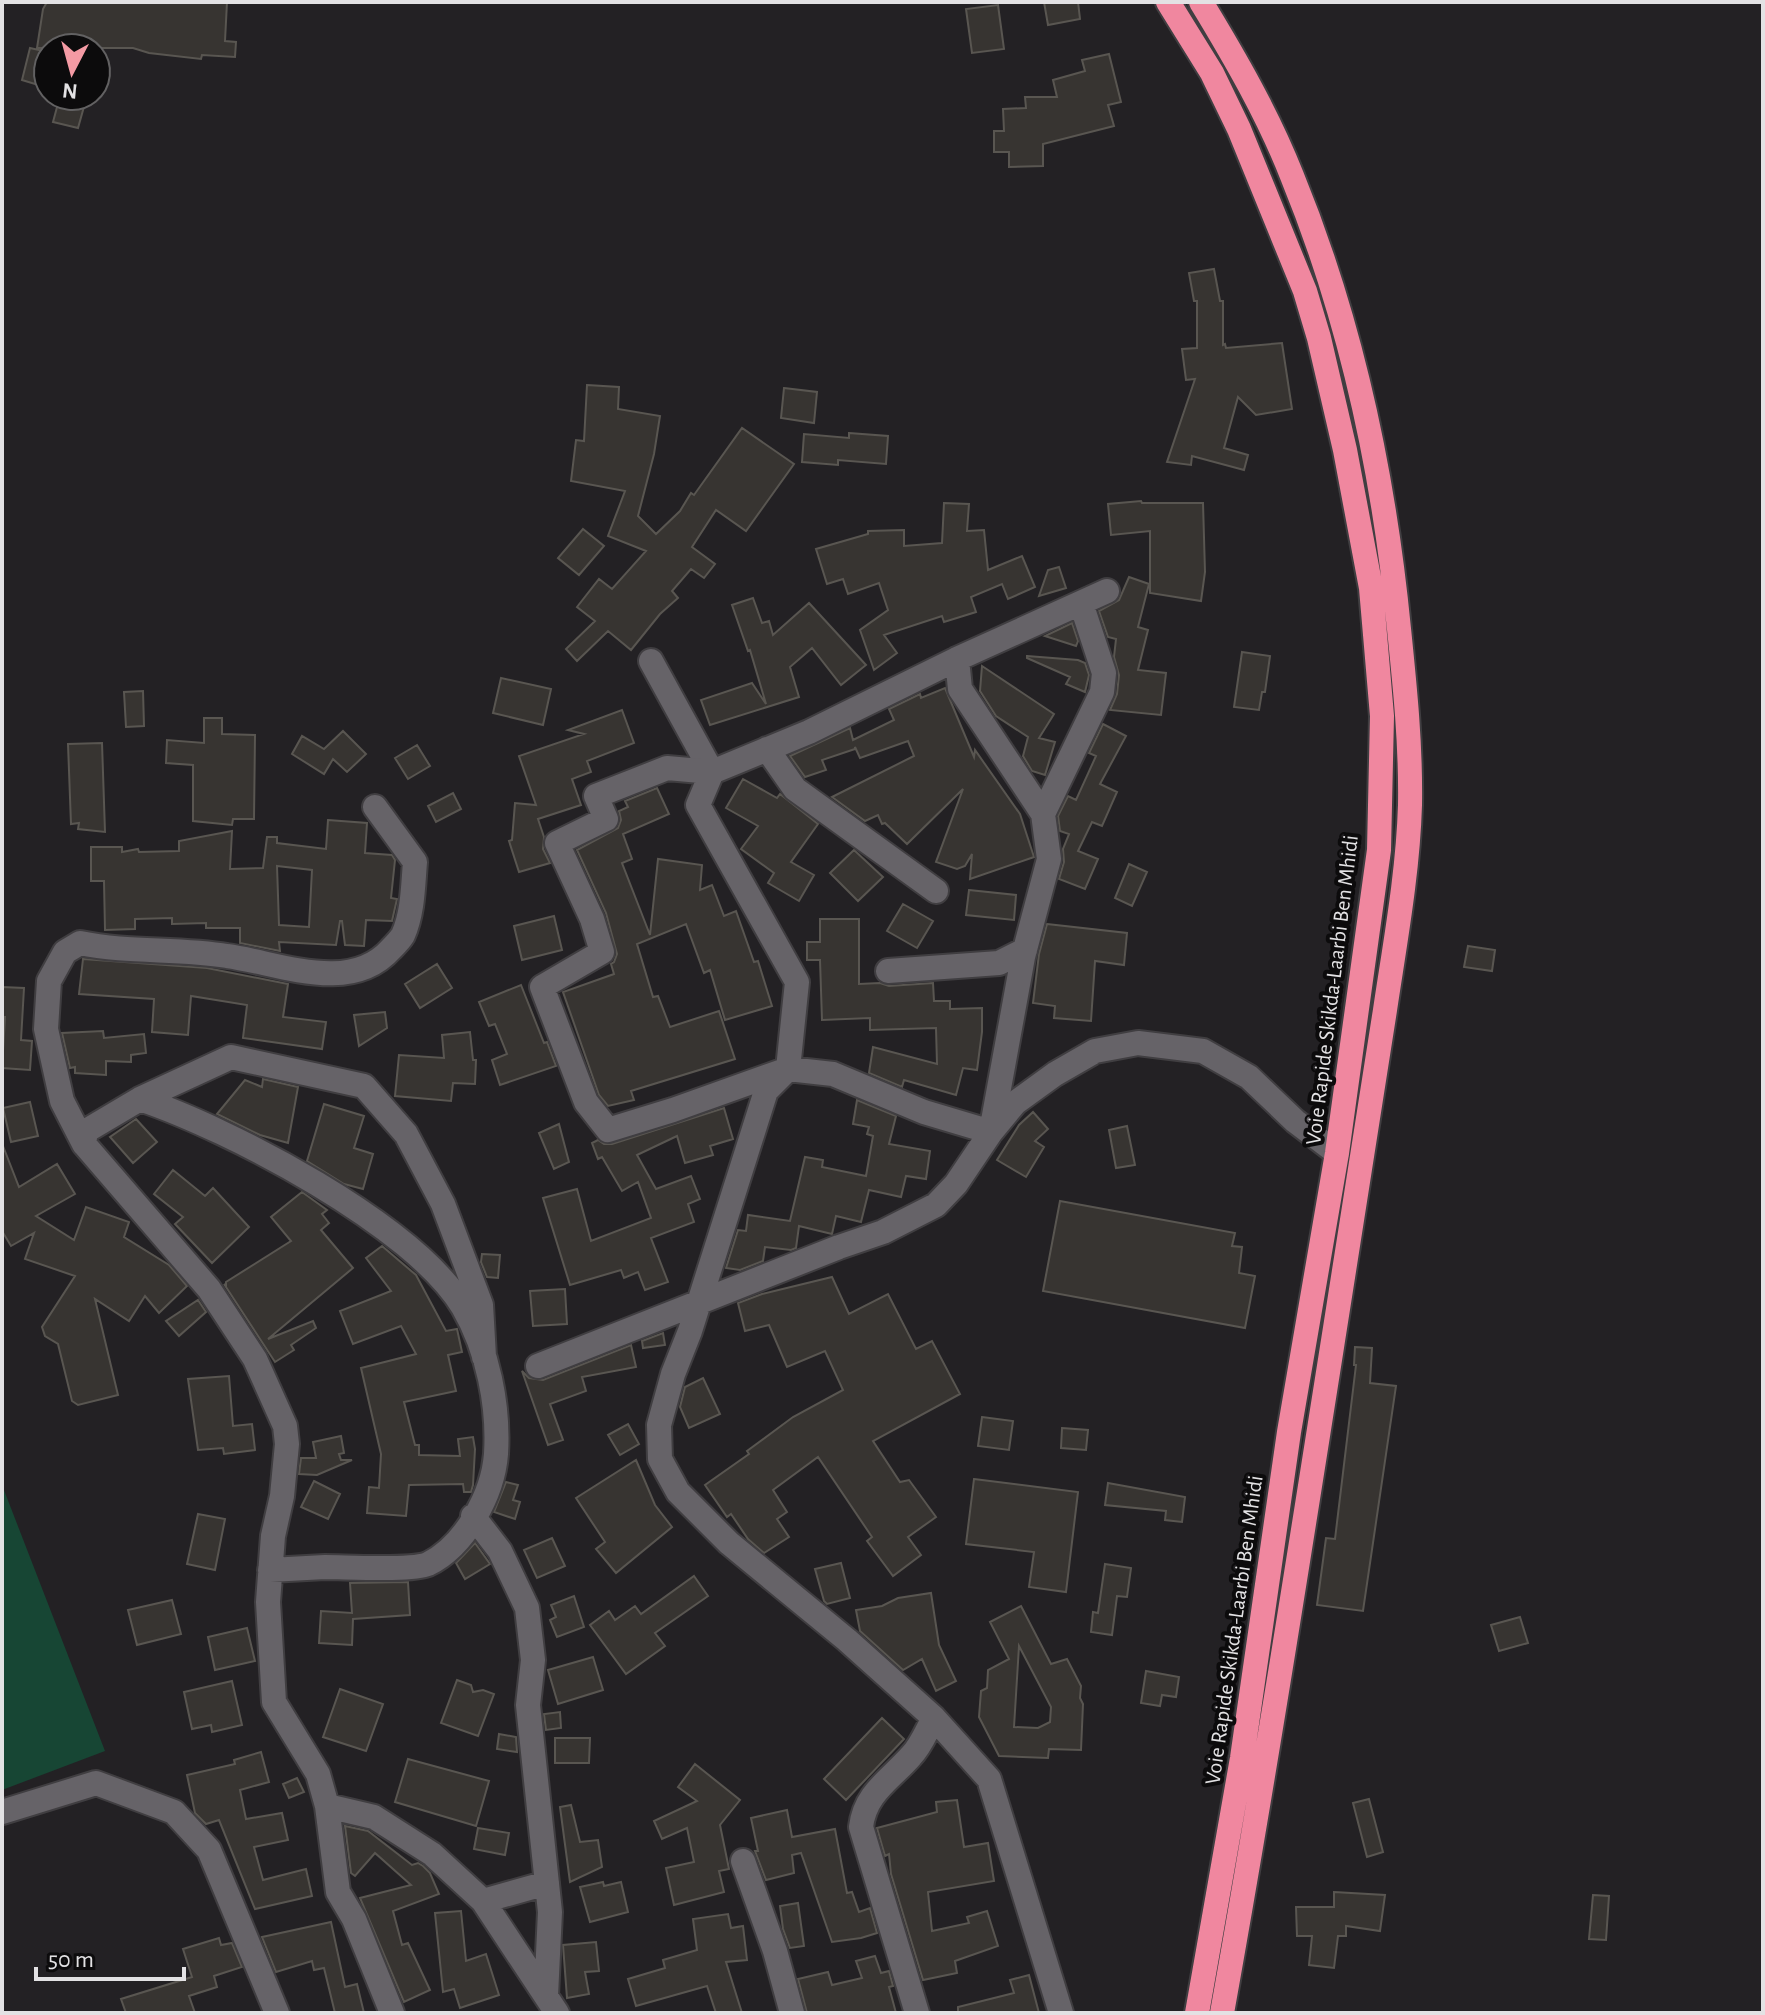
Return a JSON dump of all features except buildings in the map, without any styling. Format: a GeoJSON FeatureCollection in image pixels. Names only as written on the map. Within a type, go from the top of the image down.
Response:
{"type":"FeatureCollection","features":[{"type":"Feature","properties":{"kind":"highway","name":"Voie Rapide Skikda-Laarbi Ben Mhidi"},"geometry":{"type":"LineString","coordinates":[[1168,2],[1212,73],[1239,129],[1305,291],[1333,394],[1371,588],[1382,716],[1379,850],[1337,1153],[1289,1432],[1242,1758],[1197,2013]]}},
{"type":"Feature","properties":{"kind":"highway"},"geometry":{"type":"LineString","coordinates":[[1201,2],[1249,84],[1291,173],[1328,276],[1354,366],[1369,433],[1395,587],[1407,708],[1410,804],[1392,965],[1375,1075],[1300,1550],[1222,2013]]}},
{"type":"Feature","properties":{"kind":"street"},"geometry":{"type":"LineString","coordinates":[[991,1132],[924,1112],[833,1074],[788,1069],[608,1130],[586,1102],[542,987],[602,952],[592,919],[557,843],[606,819],[596,796],[667,768],[712,772],[809,732],[957,659],[1107,591]]}},
{"type":"Feature","properties":{"kind":"street"},"geometry":{"type":"LineString","coordinates":[[1043,814],[1102,692],[1104,673],[1081,603]]}},
{"type":"Feature","properties":{"kind":"street"},"geometry":{"type":"LineString","coordinates":[[957,659],[960,689],[1043,814],[1049,859],[1025,950],[991,1132]]}},
{"type":"Feature","properties":{"kind":"street"},"geometry":{"type":"LineString","coordinates":[[651,661],[712,772]]}},
{"type":"Feature","properties":{"kind":"street"},"geometry":{"type":"LineString","coordinates":[[767,749],[795,789],[936,891]]}},
{"type":"Feature","properties":{"kind":"street"},"geometry":{"type":"LineString","coordinates":[[712,772],[698,805],[797,982],[788,1069],[766,1091],[699,1304],[673,1374],[659,1425],[660,1459],[678,1492],[729,1543],[847,1640],[934,1718],[989,1779],[1061,2013]]}},
{"type":"Feature","properties":{"kind":"street"},"geometry":{"type":"LineString","coordinates":[[375,807],[415,862],[402,936],[380,961],[360,971],[326,973],[228,956],[80,943],[65,952],[49,981],[46,1029],[62,1101],[84,1144],[209,1289],[255,1359],[285,1426],[287,1444],[282,1496],[273,1536],[268,1602],[274,1702],[318,1774],[327,1806],[338,1892],[354,1919],[392,2013]]}},
{"type":"Feature","properties":{"kind":"street"},"geometry":{"type":"LineString","coordinates":[[888,971],[999,963],[1025,950]]}},
{"type":"Feature","properties":{"kind":"street"},"geometry":{"type":"LineString","coordinates":[[538,1366],[883,1232],[936,1205],[956,1184],[1015,1103],[1055,1074],[1095,1051],[1138,1043],[1203,1051],[1249,1077],[1295,1121],[1337,1153]]}},
{"type":"Feature","properties":{"kind":"street"},"geometry":{"type":"LineString","coordinates":[[84,1144],[86,1131],[140,1099],[231,1057],[364,1086],[406,1134],[443,1204],[481,1305],[484,1357],[494,1401],[496,1450],[487,1492],[448,1551],[425,1565],[270,1570]]}},
{"type":"Feature","properties":{"kind":"street"},"geometry":{"type":"LineString","coordinates":[[140,1099],[225,1135],[301,1175],[380,1226],[425,1261],[463,1307],[484,1357]]}},
{"type":"Feature","properties":{"kind":"street"},"geometry":{"type":"LineString","coordinates":[[473,1516],[500,1551],[527,1608],[533,1660],[528,1705],[550,1912],[551,2004]]}},
{"type":"Feature","properties":{"kind":"street"},"geometry":{"type":"LineString","coordinates":[[917,2013],[861,1827],[863,1809],[878,1789],[914,1754],[934,1718]]}},
{"type":"Feature","properties":{"kind":"street"},"geometry":{"type":"LineString","coordinates":[[2,1812],[96,1783],[174,1812],[209,1850],[277,2013]]}},
{"type":"Feature","properties":{"kind":"street"},"geometry":{"type":"LineString","coordinates":[[327,1806],[374,1817],[432,1854],[483,1901],[551,2004]]}},
{"type":"Feature","properties":{"kind":"street"},"geometry":{"type":"LineString","coordinates":[[743,1861],[775,1951],[792,2013]]}},
{"type":"Feature","properties":{"kind":"street"},"geometry":{"type":"LineString","coordinates":[[483,1901],[547,1883]]}},
{"type":"Feature","properties":{"kind":"green space"},"geometry":{"type":"Polygon","coordinates":[[[2,1485],[105,1751],[2,1790],[2,1485]]]}}]}
